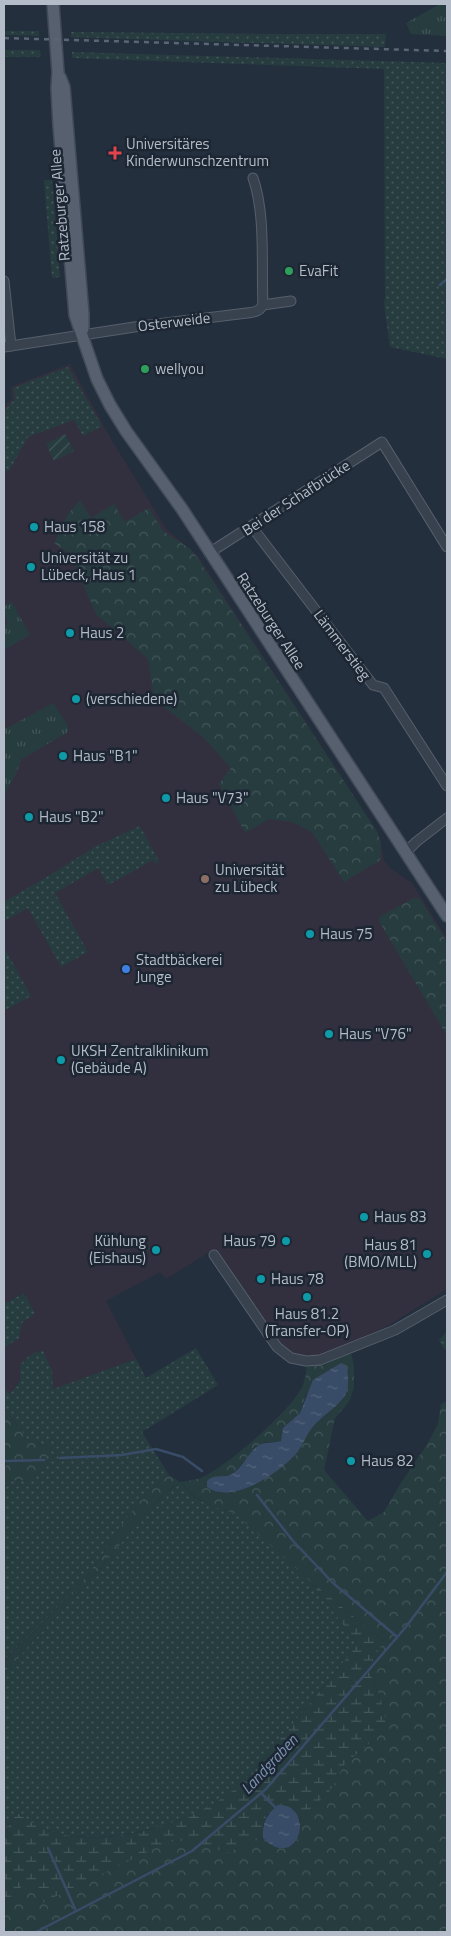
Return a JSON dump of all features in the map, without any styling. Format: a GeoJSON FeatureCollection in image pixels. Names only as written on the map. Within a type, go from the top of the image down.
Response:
{"type":"FeatureCollection","features":[{"type":"Feature","properties":{"kind":"main road","name":"Ratzeburger Allee"},"geometry":{"type":"LineString","coordinates":[[53,4],[58,72],[59,126],[75,315],[97,379],[110,405],[182,509],[447,916]]}},
{"type":"Feature","properties":{"kind":"street"},"geometry":{"type":"LineString","coordinates":[[253,178],[258,195],[260,216],[263,305]]}},
{"type":"Feature","properties":{"kind":"street"},"geometry":{"type":"LineString","coordinates":[[4,281],[7,346]]}},
{"type":"Feature","properties":{"kind":"street","name":"Osterweide"},"geometry":{"type":"LineString","coordinates":[[7,346],[142,326],[256,312],[263,305],[291,302]]}},
{"type":"Feature","properties":{"kind":"street","name":"Bei der Schafbrücke"},"geometry":{"type":"LineString","coordinates":[[210,553],[382,442],[447,547]]}},
{"type":"Feature","properties":{"kind":"street","name":"Lämmerstieg"},"geometry":{"type":"LineString","coordinates":[[252,527],[374,685],[384,688],[447,786]]}},
{"type":"Feature","properties":{"kind":"street"},"geometry":{"type":"LineString","coordinates":[[406,852],[447,818]]}},
{"type":"Feature","properties":{"kind":"street"},"geometry":{"type":"LineString","coordinates":[[214,1255],[277,1348],[291,1358],[306,1361],[327,1357],[395,1330],[447,1300]]}},
{"type":"Feature","properties":{"kind":"shaded area","name":"Universität zu Lübeck"},"geometry":{"type":"Polygon","coordinates":[[[70,364],[111,439],[167,530],[197,555],[378,833],[384,860],[391,869],[412,883],[447,939],[447,1289],[389,1325],[328,1355],[291,1358],[211,1251],[166,1279],[160,1272],[106,1301],[136,1359],[53,1389],[53,1380],[20,1381],[10,1394],[4,1388],[4,1346],[7,1346],[26,1299],[24,1293],[4,1304],[4,407],[12,399],[11,387],[70,364]]]}},
{"type":"Feature","properties":{"kind":"green space"},"geometry":{"type":"Polygon","coordinates":[[[440,4],[447,4],[447,36],[411,34],[406,23],[440,4]]]}},
{"type":"Feature","properties":{"kind":"green space"},"geometry":{"type":"Polygon","coordinates":[[[4,31],[39,31],[39,36],[4,35],[4,31]]]}},
{"type":"Feature","properties":{"kind":"green space"},"geometry":{"type":"Polygon","coordinates":[[[71,32],[386,34],[385,47],[71,37],[71,32]]]}},
{"type":"Feature","properties":{"kind":"green space"},"geometry":{"type":"Polygon","coordinates":[[[4,50],[40,50],[41,57],[4,57],[4,50]]]}},
{"type":"Feature","properties":{"kind":"green space"},"geometry":{"type":"Polygon","coordinates":[[[72,52],[447,63],[447,359],[390,347],[384,304],[384,69],[72,58],[72,52]]]}},
{"type":"Feature","properties":{"kind":"green space"},"geometry":{"type":"Polygon","coordinates":[[[44,180],[52,180],[60,277],[52,278],[44,180]]]}},
{"type":"Feature","properties":{"kind":"green space"},"geometry":{"type":"Polygon","coordinates":[[[68,367],[102,426],[83,436],[74,420],[28,437],[9,471],[4,471],[4,411],[15,399],[13,388],[68,367]]]}},
{"type":"Feature","properties":{"kind":"green space"},"geometry":{"type":"Polygon","coordinates":[[[65,434],[74,451],[54,461],[46,444],[65,434]]]}},
{"type":"Feature","properties":{"kind":"green space"},"geometry":{"type":"Polygon","coordinates":[[[80,500],[91,518],[114,504],[125,522],[149,508],[163,531],[190,549],[196,556],[378,833],[381,844],[380,860],[344,882],[312,832],[292,822],[269,819],[245,833],[219,784],[231,768],[203,737],[154,699],[148,659],[96,614],[70,554],[54,543],[68,514],[80,500]]]}},
{"type":"Feature","properties":{"kind":"green space"},"geometry":{"type":"Polygon","coordinates":[[[12,602],[30,635],[4,650],[4,626],[8,623],[4,615],[4,607],[12,602]]]}},
{"type":"Feature","properties":{"kind":"green space"},"geometry":{"type":"Polygon","coordinates":[[[53,703],[68,726],[68,732],[22,759],[4,795],[4,727],[7,728],[53,703]]]}},
{"type":"Feature","properties":{"kind":"green space"},"geometry":{"type":"Polygon","coordinates":[[[140,826],[159,861],[156,864],[153,860],[108,885],[98,868],[55,893],[88,952],[61,967],[28,908],[4,921],[4,902],[96,846],[140,826]]]}},
{"type":"Feature","properties":{"kind":"green space"},"geometry":{"type":"Polygon","coordinates":[[[414,898],[419,898],[447,942],[447,1036],[379,921],[379,917],[414,898]]]}},
{"type":"Feature","properties":{"kind":"green space"},"geometry":{"type":"Polygon","coordinates":[[[4,947],[31,996],[4,1011],[4,947]]]}},
{"type":"Feature","properties":{"kind":"green space"},"geometry":{"type":"Polygon","coordinates":[[[24,1293],[35,1313],[22,1323],[19,1338],[4,1346],[4,1304],[24,1293]]]}},
{"type":"Feature","properties":{"kind":"green space"},"geometry":{"type":"Polygon","coordinates":[[[447,1331],[447,1350],[443,1348],[439,1340],[447,1331]]]}},
{"type":"Feature","properties":{"kind":"green space"},"geometry":{"type":"Polygon","coordinates":[[[196,1348],[218,1385],[142,1432],[169,1475],[156,1485],[133,1510],[84,1579],[4,1661],[4,1481],[31,1480],[50,1447],[28,1440],[4,1408],[4,1388],[10,1394],[20,1381],[20,1365],[30,1355],[39,1351],[43,1351],[52,1370],[53,1389],[136,1359],[146,1378],[196,1348]]]}},
{"type":"Feature","properties":{"kind":"green space"},"geometry":{"type":"Polygon","coordinates":[[[350,1349],[354,1366],[354,1388],[349,1402],[335,1418],[324,1470],[368,1521],[384,1512],[426,1446],[438,1424],[441,1404],[447,1401],[447,1932],[4,1932],[4,1905],[27,1881],[42,1903],[174,1838],[227,1852],[263,1838],[278,1848],[290,1846],[298,1836],[300,1819],[330,1791],[344,1765],[387,1728],[381,1700],[367,1665],[384,1641],[309,1580],[236,1514],[209,1505],[194,1496],[180,1482],[200,1478],[214,1471],[270,1425],[301,1389],[304,1383],[306,1363],[350,1349]],[[306,1394],[300,1413],[283,1428],[281,1441],[276,1443],[266,1442],[250,1454],[237,1470],[230,1475],[210,1478],[207,1481],[284,1464],[295,1456],[311,1428],[345,1396],[306,1394]]]}},
{"type":"Feature","properties":{"kind":"green space"},"geometry":{"type":"Polygon","coordinates":[[[4,1408],[28,1440],[50,1447],[43,1467],[31,1480],[4,1481],[6,1461],[4,1458],[4,1408]]]}},
{"type":"Feature","properties":{"kind":"green space"},"geometry":{"type":"Polygon","coordinates":[[[169,1475],[180,1482],[161,1497],[93,1577],[4,1673],[4,1662],[84,1579],[133,1510],[156,1485],[169,1475]]]}},
{"type":"Feature","properties":{"kind":"green space"},"geometry":{"type":"Polygon","coordinates":[[[180,1482],[194,1497],[209,1505],[236,1514],[250,1525],[309,1580],[358,1644],[251,1773],[221,1799],[200,1811],[153,1829],[103,1837],[79,1837],[52,1832],[17,1813],[4,1833],[4,1673],[93,1577],[149,1509],[180,1482]]]}},
{"type":"Feature","properties":{"kind":"green space"},"geometry":{"type":"Polygon","coordinates":[[[309,1580],[385,1642],[367,1665],[381,1700],[387,1728],[344,1765],[330,1791],[300,1819],[294,1809],[268,1813],[263,1825],[263,1838],[227,1852],[174,1839],[42,1903],[27,1881],[4,1905],[4,1833],[17,1813],[41,1827],[57,1833],[79,1837],[127,1834],[152,1829],[200,1811],[238,1786],[251,1774],[358,1644],[309,1580]]]}},
{"type":"Feature","properties":{"kind":"water"},"geometry":{"type":"Polygon","coordinates":[[[341,1363],[347,1367],[348,1382],[346,1394],[309,1432],[302,1446],[287,1463],[266,1478],[241,1490],[217,1492],[207,1487],[209,1479],[234,1473],[258,1446],[281,1441],[283,1428],[300,1413],[313,1380],[341,1363]]]}},
{"type":"Feature","properties":{"kind":"water"},"geometry":{"type":"Polygon","coordinates":[[[278,1805],[290,1808],[297,1815],[300,1824],[299,1835],[294,1843],[286,1848],[276,1847],[263,1838],[263,1828],[266,1820],[270,1812],[278,1805]]]}},
{"type":"Feature","properties":{"kind":"waterway"},"geometry":{"type":"LineString","coordinates":[[440,285],[447,279]]}},
{"type":"Feature","properties":{"kind":"waterway"},"geometry":{"type":"LineString","coordinates":[[60,1458],[122,1455],[156,1449],[183,1457],[202,1471]]}},
{"type":"Feature","properties":{"kind":"waterway"},"geometry":{"type":"LineString","coordinates":[[6,1461],[44,1460]]}},
{"type":"Feature","properties":{"kind":"waterway"},"geometry":{"type":"LineString","coordinates":[[257,1495],[293,1541],[333,1583],[396,1636]]}},
{"type":"Feature","properties":{"kind":"waterway","name":"Landgraben"},"geometry":{"type":"LineString","coordinates":[[36,1932],[192,1851],[266,1789],[405,1628],[447,1572]]}},
{"type":"Feature","properties":{"kind":"waterway"},"geometry":{"type":"LineString","coordinates":[[261,1793],[275,1807]]}},
{"type":"Feature","properties":{"kind":"waterway"},"geometry":{"type":"LineString","coordinates":[[48,1848],[76,1911]]}},
{"type":"Feature","properties":{"kind":"railway"},"geometry":{"type":"LineString","coordinates":[[4,38],[447,51]]}},
{"type":"Feature","properties":{"kind":"place","name":"Universitäres Kinderwunschzentrum"},"geometry":{"type":"Point","coordinates":[115,153]}},
{"type":"Feature","properties":{"kind":"place","name":"EvaFit"},"geometry":{"type":"Point","coordinates":[289,271]}},
{"type":"Feature","properties":{"kind":"place","name":"wellyou"},"geometry":{"type":"Point","coordinates":[145,369]}},
{"type":"Feature","properties":{"kind":"place","name":"Haus 158"},"geometry":{"type":"Point","coordinates":[34,527]}},
{"type":"Feature","properties":{"kind":"place","name":"Universität zu Lübeck, Haus 1"},"geometry":{"type":"Point","coordinates":[31,567]}},
{"type":"Feature","properties":{"kind":"place","name":"Haus 2"},"geometry":{"type":"Point","coordinates":[70,633]}},
{"type":"Feature","properties":{"kind":"place","name":"(verschiedene)"},"geometry":{"type":"Point","coordinates":[76,699]}},
{"type":"Feature","properties":{"kind":"place","name":"Haus \"B1\""},"geometry":{"type":"Point","coordinates":[63,756]}},
{"type":"Feature","properties":{"kind":"place","name":"Haus \"V73\""},"geometry":{"type":"Point","coordinates":[166,798]}},
{"type":"Feature","properties":{"kind":"place","name":"Haus \"B2\""},"geometry":{"type":"Point","coordinates":[29,817]}},
{"type":"Feature","properties":{"kind":"place","name":"Universität zu Lübeck"},"geometry":{"type":"Point","coordinates":[205,879]}},
{"type":"Feature","properties":{"kind":"place","name":"Haus 75"},"geometry":{"type":"Point","coordinates":[310,934]}},
{"type":"Feature","properties":{"kind":"place","name":"Stadtbäckerei Junge"},"geometry":{"type":"Point","coordinates":[126,969]}},
{"type":"Feature","properties":{"kind":"place","name":"Haus \"V76\""},"geometry":{"type":"Point","coordinates":[329,1034]}},
{"type":"Feature","properties":{"kind":"place","name":"UKSH Zentralklinikum (Gebäude A)"},"geometry":{"type":"Point","coordinates":[61,1060]}},
{"type":"Feature","properties":{"kind":"place","name":"Haus 83"},"geometry":{"type":"Point","coordinates":[364,1217]}},
{"type":"Feature","properties":{"kind":"place","name":"Haus 79"},"geometry":{"type":"Point","coordinates":[286,1241]}},
{"type":"Feature","properties":{"kind":"place","name":"Kühlung (Eishaus)"},"geometry":{"type":"Point","coordinates":[156,1250]}},
{"type":"Feature","properties":{"kind":"place","name":"Haus 81 (BMO/MLL)"},"geometry":{"type":"Point","coordinates":[427,1254]}},
{"type":"Feature","properties":{"kind":"place","name":"Haus 78"},"geometry":{"type":"Point","coordinates":[261,1279]}},
{"type":"Feature","properties":{"kind":"place","name":"Haus 81.2 (Transfer-OP)"},"geometry":{"type":"Point","coordinates":[307,1297]}},
{"type":"Feature","properties":{"kind":"place","name":"Haus 82"},"geometry":{"type":"Point","coordinates":[351,1461]}}]}
